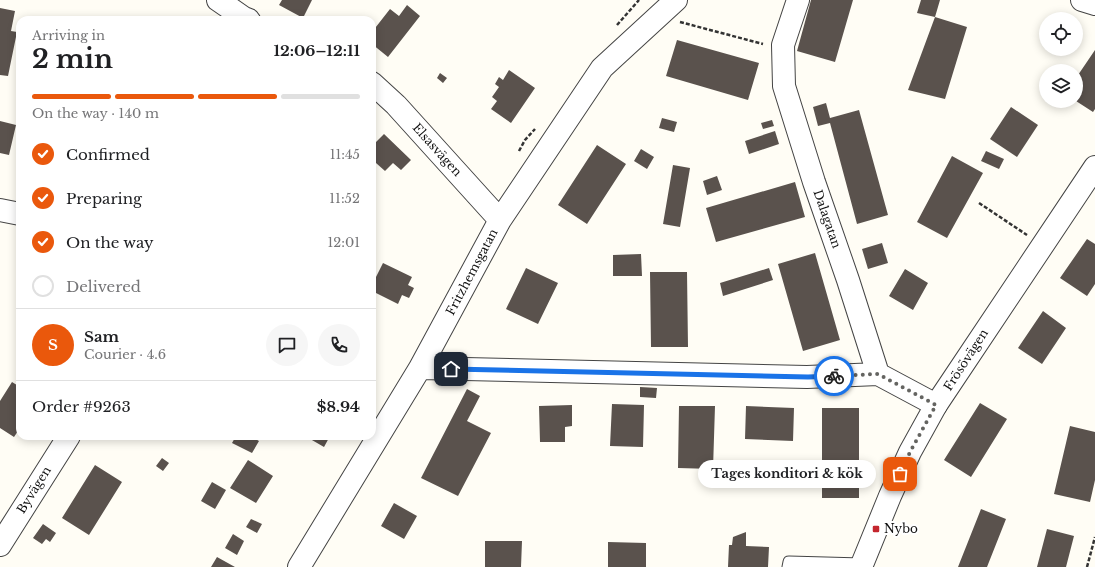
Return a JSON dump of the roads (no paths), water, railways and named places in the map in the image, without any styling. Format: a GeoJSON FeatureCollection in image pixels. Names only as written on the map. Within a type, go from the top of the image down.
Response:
{"type":"FeatureCollection","features":[{"type":"Feature","properties":{"kind":"street"},"geometry":{"type":"LineString","coordinates":[[218,0],[245,14]]}},
{"type":"Feature","properties":{"kind":"street","name":"Dalagatan"},"geometry":{"type":"LineString","coordinates":[[798,0],[783,44],[784,86],[814,182],[848,280],[878,374]]}},
{"type":"Feature","properties":{"kind":"street"},"geometry":{"type":"LineString","coordinates":[[1082,0],[1095,4]]}},
{"type":"Feature","properties":{"kind":"street","name":"Fritzhemsgatan"},"geometry":{"type":"LineString","coordinates":[[299,567],[420,368],[500,220],[602,68],[669,7]]}},
{"type":"Feature","properties":{"kind":"street","name":"Elsasvägen"},"geometry":{"type":"LineString","coordinates":[[376,87],[396,105],[500,220]]}},
{"type":"Feature","properties":{"kind":"street","name":"Frösövägen"},"geometry":{"type":"LineString","coordinates":[[861,566],[910,452],[936,405],[1095,167]]}},
{"type":"Feature","properties":{"kind":"street"},"geometry":{"type":"LineString","coordinates":[[0,210],[16,213]]}},
{"type":"Feature","properties":{"kind":"street"},"geometry":{"type":"LineString","coordinates":[[420,368],[808,377],[878,374],[936,405]]}},
{"type":"Feature","properties":{"kind":"street","name":"Byvägen"},"geometry":{"type":"LineString","coordinates":[[0,545],[66,440]]}},
{"type":"Feature","properties":{"kind":"lane"},"geometry":{"type":"LineString","coordinates":[[788,567],[789,562],[821,565],[861,566]]}},
{"type":"Feature","properties":{"kind":"place","name":"Tages konditori & kök"},"geometry":{"type":"Point","coordinates":[900,474]}},
{"type":"Feature","properties":{"kind":"place","name":"Nybo"},"geometry":{"type":"Point","coordinates":[876,529]}}]}
